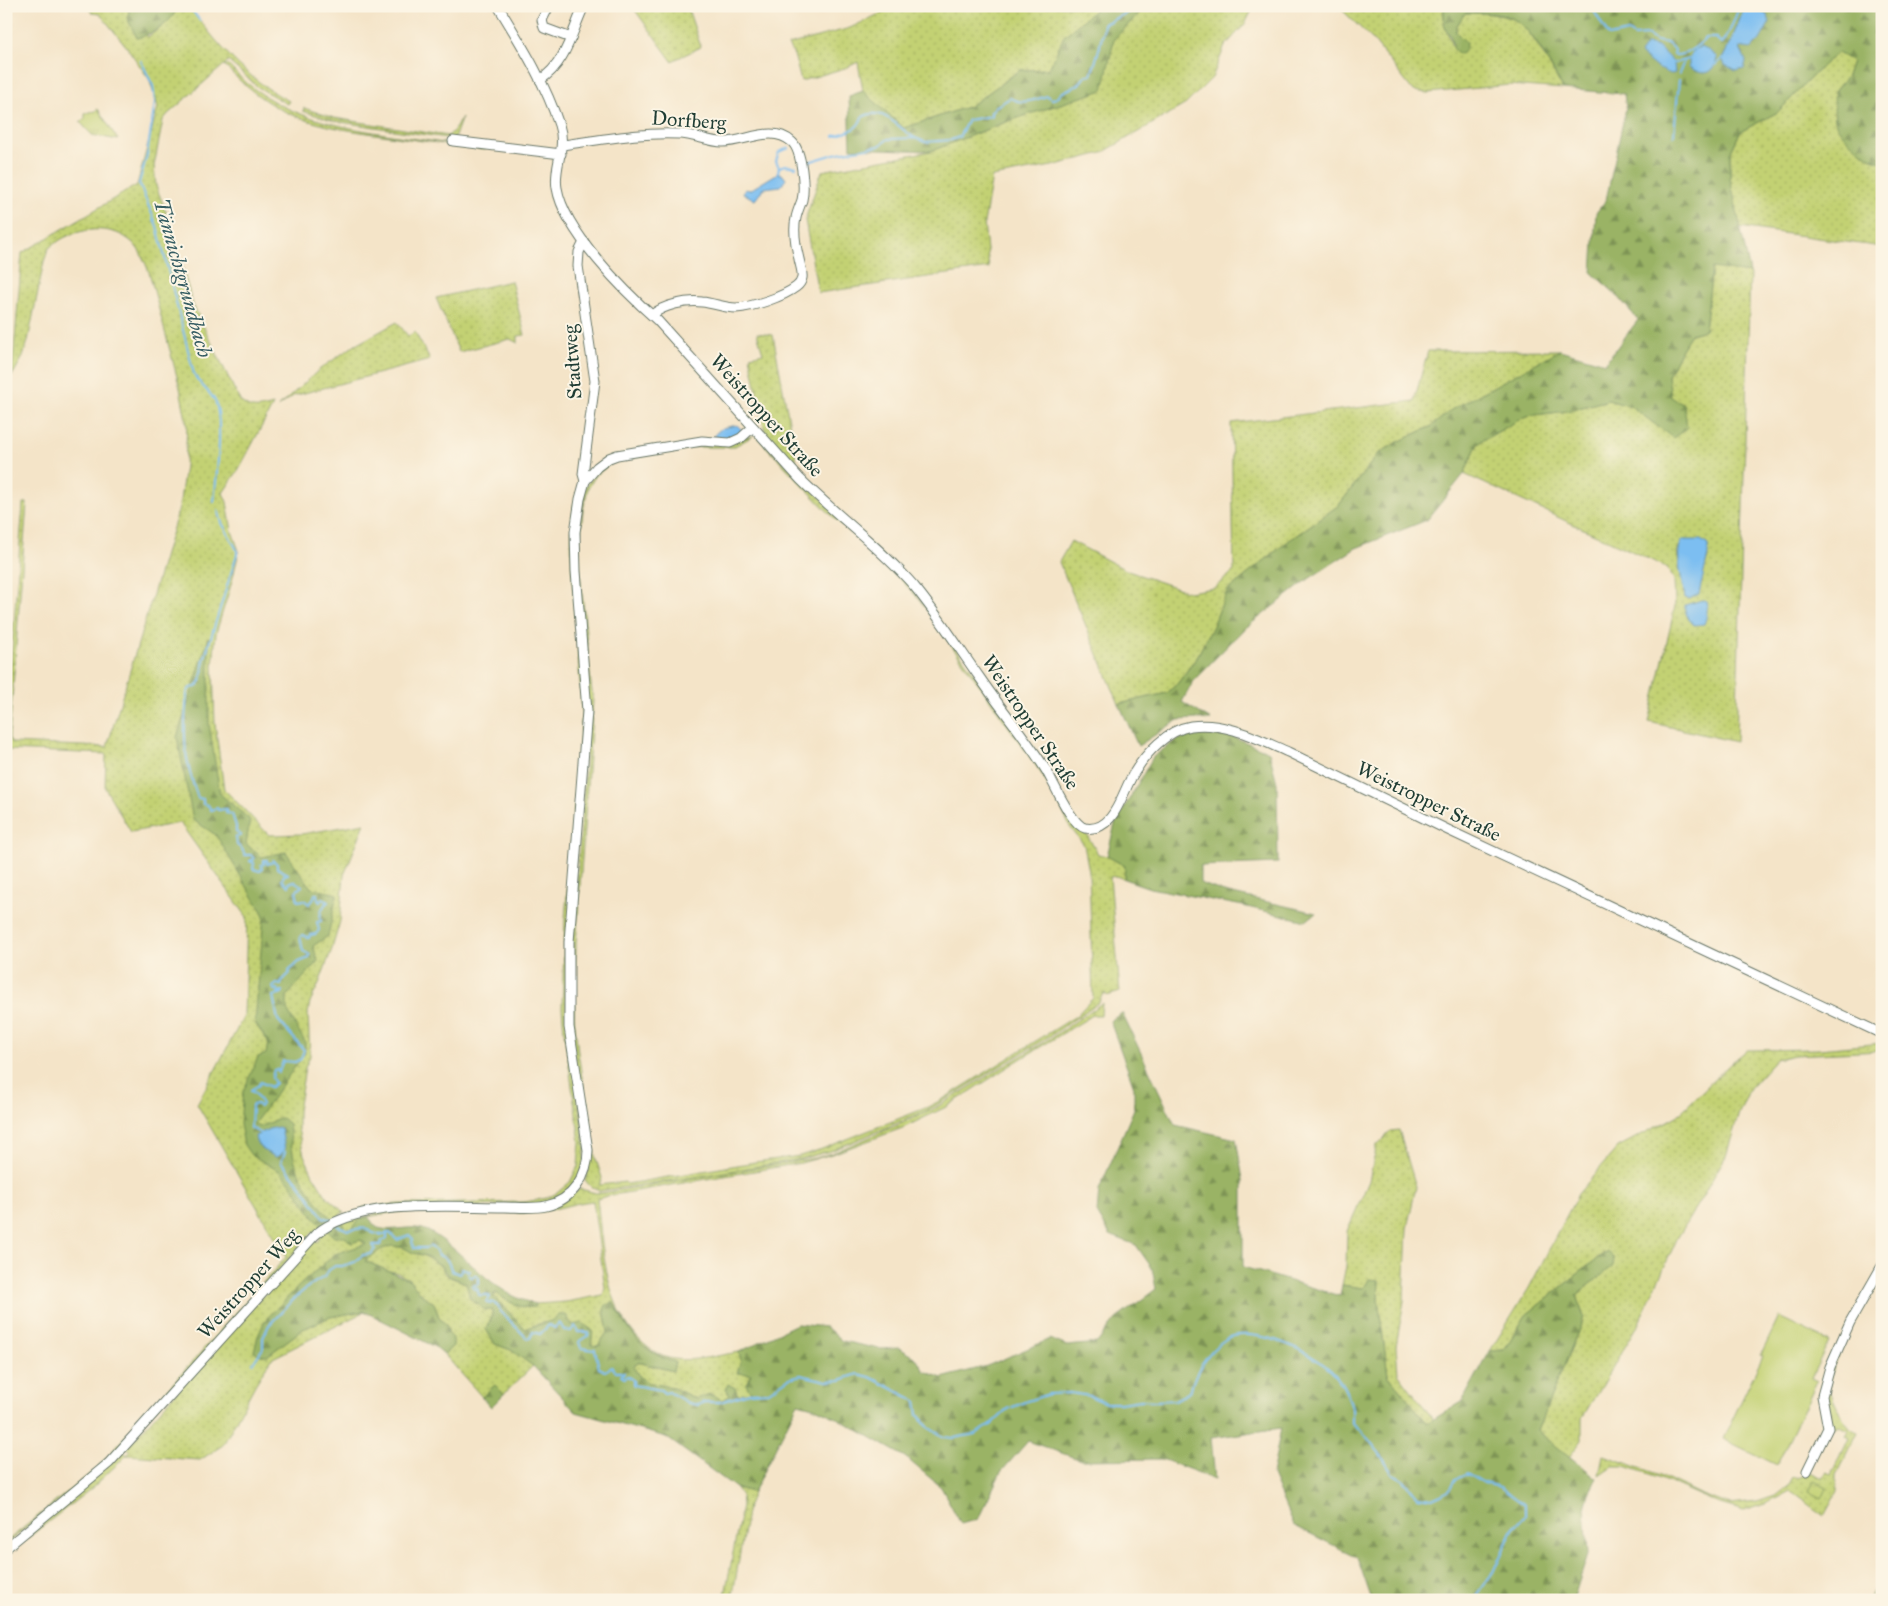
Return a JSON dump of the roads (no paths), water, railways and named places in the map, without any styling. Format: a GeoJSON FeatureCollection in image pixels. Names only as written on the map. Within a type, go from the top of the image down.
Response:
{"type":"FeatureCollection","features":[{"type":"Feature","properties":{"kind":"street","name":"Weistropper Straße"},"geometry":{"type":"LineString","coordinates":[[498,6],[540,80],[559,125],[561,150],[556,183],[558,194],[566,212],[584,242],[635,301],[652,315],[823,502],[888,559],[914,586],[1044,766],[1078,826],[1090,828],[1101,826],[1108,820],[1142,760],[1172,733],[1190,726],[1225,728],[1253,737],[1288,752],[1448,830],[1882,1034]]}},
{"type":"Feature","properties":{"kind":"street"},"geometry":{"type":"LineString","coordinates":[[549,6],[542,20],[544,28],[571,38]]}},
{"type":"Feature","properties":{"kind":"street"},"geometry":{"type":"LineString","coordinates":[[540,80],[549,72],[567,49],[584,6]]}},
{"type":"Feature","properties":{"kind":"street","name":"Dorfberg"},"geometry":{"type":"LineString","coordinates":[[454,141],[561,150],[603,138],[668,133],[723,142],[771,133],[792,141],[796,147],[804,188],[796,218],[796,242],[802,277],[799,285],[768,300],[752,305],[735,308],[700,302],[683,303],[659,310],[652,315]]}},
{"type":"Feature","properties":{"kind":"street","name":"Stadtweg"},"geometry":{"type":"LineString","coordinates":[[580,1182],[587,1166],[588,1150],[568,1014],[570,942],[587,705],[575,547],[578,510],[585,481],[583,474],[595,381],[579,275],[578,256],[584,242]]}},
{"type":"Feature","properties":{"kind":"street"},"geometry":{"type":"LineString","coordinates":[[585,481],[597,467],[609,458],[702,441],[730,443],[741,438],[753,427]]}},
{"type":"Feature","properties":{"kind":"street","name":"Weistropper Weg"},"geometry":{"type":"LineString","coordinates":[[6,1548],[101,1471],[325,1227],[360,1214],[392,1208],[545,1206],[569,1195],[580,1182]]}},
{"type":"Feature","properties":{"kind":"street"},"geometry":{"type":"LineString","coordinates":[[1806,1471],[1828,1428],[1822,1396],[1830,1367],[1850,1322],[1882,1266]]}},
{"type":"Feature","properties":{"kind":"water"},"geometry":{"type":"Polygon","coordinates":[[[1758,9],[1767,15],[1770,22],[1760,40],[1751,49],[1739,47],[1746,61],[1744,69],[1736,71],[1725,65],[1722,59],[1743,11],[1758,9]]]}},
{"type":"Feature","properties":{"kind":"water"},"geometry":{"type":"Polygon","coordinates":[[[1647,44],[1658,47],[1674,63],[1675,73],[1671,74],[1657,68],[1640,54],[1647,44]]]}},
{"type":"Feature","properties":{"kind":"water"},"geometry":{"type":"Polygon","coordinates":[[[1700,47],[1717,57],[1714,68],[1711,71],[1703,73],[1689,67],[1689,59],[1693,50],[1700,47]]]}},
{"type":"Feature","properties":{"kind":"water"},"geometry":{"type":"Polygon","coordinates":[[[778,173],[782,174],[786,179],[781,186],[764,188],[755,200],[743,193],[745,189],[750,190],[778,173]]]}},
{"type":"Feature","properties":{"kind":"water"},"geometry":{"type":"Polygon","coordinates":[[[737,425],[742,430],[734,437],[727,439],[715,437],[715,434],[722,428],[737,425]]]}},
{"type":"Feature","properties":{"kind":"water"},"geometry":{"type":"Polygon","coordinates":[[[1683,540],[1701,540],[1708,545],[1708,555],[1699,594],[1689,599],[1685,598],[1679,559],[1680,545],[1683,540]]]}},
{"type":"Feature","properties":{"kind":"water"},"geometry":{"type":"Polygon","coordinates":[[[1702,600],[1706,601],[1707,604],[1705,621],[1704,624],[1694,625],[1687,616],[1685,605],[1702,600]]]}},
{"type":"Feature","properties":{"kind":"water"},"geometry":{"type":"Polygon","coordinates":[[[278,1127],[281,1128],[285,1149],[281,1155],[276,1157],[259,1147],[255,1136],[278,1127]]]}},
{"type":"Feature","properties":{"kind":"waterway"},"geometry":{"type":"LineString","coordinates":[[189,6],[200,21]]}},
{"type":"Feature","properties":{"kind":"waterway"},"geometry":{"type":"LineString","coordinates":[[805,163],[838,153],[879,146],[888,139],[915,138],[925,142],[951,140],[959,137],[968,120],[991,116],[991,112],[995,107],[1010,98],[1019,101],[1047,96],[1052,99],[1057,98],[1061,93],[1079,84],[1086,75],[1091,75],[1104,24],[1128,12],[1133,6]]}},
{"type":"Feature","properties":{"kind":"waterway"},"geometry":{"type":"LineString","coordinates":[[1591,6],[1609,36],[1628,32],[1634,36],[1647,35],[1656,41],[1667,43],[1675,50],[1674,55],[1687,52],[1706,38],[1716,38],[1721,43],[1730,31],[1740,6]]}},
{"type":"Feature","properties":{"kind":"waterway"},"geometry":{"type":"LineString","coordinates":[[1674,63],[1689,59]]}},
{"type":"Feature","properties":{"kind":"waterway"},"geometry":{"type":"LineString","coordinates":[[1716,65],[1722,59]]}},
{"type":"Feature","properties":{"kind":"waterway","name":"Tännichtgrundbach"},"geometry":{"type":"LineString","coordinates":[[141,61],[153,86],[155,102],[147,155],[139,183],[157,226],[194,374],[213,397],[218,410],[219,450],[214,502]]}},
{"type":"Feature","properties":{"kind":"waterway"},"geometry":{"type":"LineString","coordinates":[[1679,74],[1684,61]]}},
{"type":"Feature","properties":{"kind":"waterway"},"geometry":{"type":"LineString","coordinates":[[1674,135],[1679,80]]}},
{"type":"Feature","properties":{"kind":"waterway"},"geometry":{"type":"LineString","coordinates":[[834,136],[855,128],[862,117],[877,114],[890,119],[915,138]]}},
{"type":"Feature","properties":{"kind":"waterway"},"geometry":{"type":"LineString","coordinates":[[779,167],[776,161],[779,152],[789,148]]}},
{"type":"Feature","properties":{"kind":"waterway"},"geometry":{"type":"LineString","coordinates":[[778,173],[779,167],[785,165],[796,167]]}},
{"type":"Feature","properties":{"kind":"waterway","name":"Tännichtgrundbach"},"geometry":{"type":"LineString","coordinates":[[218,510],[222,523],[237,550],[237,554],[204,660],[201,681],[196,687],[190,688],[187,693],[185,745],[191,776],[198,798],[203,799],[203,804],[208,805],[211,810],[217,808],[218,810],[226,809],[226,813],[232,814],[236,832],[241,835],[236,837],[237,845],[245,855],[251,855],[254,859],[250,861],[254,863],[253,869],[260,871],[264,860],[267,860],[267,864],[273,862],[273,860],[277,864],[277,868],[288,874],[284,875],[282,880],[289,886],[289,883],[294,881],[302,886],[296,891],[298,901],[304,900],[309,904],[315,894],[317,894],[320,902],[322,898],[328,902],[320,916],[321,921],[317,922],[319,930],[316,934],[310,935],[309,938],[303,935],[300,937],[303,951],[310,955],[309,958],[299,962],[289,971],[290,973],[282,981],[281,985],[277,984],[273,987],[278,992],[283,991],[273,996],[278,1020],[304,1050],[301,1059],[295,1062],[283,1061],[279,1072],[277,1069],[274,1070],[272,1078],[275,1083],[271,1087],[260,1082],[259,1085],[252,1089],[251,1091],[255,1093],[262,1104],[260,1107],[257,1104],[252,1105],[251,1128],[262,1134]]}},
{"type":"Feature","properties":{"kind":"waterway","name":"Tännichtgrundbach"},"geometry":{"type":"LineString","coordinates":[[282,1149],[285,1152],[281,1162],[323,1217],[331,1220]]}},
{"type":"Feature","properties":{"kind":"waterway","name":"Tännichtgrundbach"},"geometry":{"type":"LineString","coordinates":[[336,1225],[348,1230],[365,1228],[380,1235],[390,1233],[397,1240],[409,1235],[413,1239],[414,1248],[427,1248],[430,1246],[437,1254],[447,1260],[452,1271],[459,1274],[462,1268],[470,1271],[468,1273],[469,1276],[475,1275],[479,1278],[479,1284],[472,1286],[474,1289],[477,1288],[479,1295],[488,1295],[490,1297],[487,1302],[490,1304],[492,1302],[498,1306],[501,1312],[527,1338],[530,1338],[533,1332],[540,1334],[549,1325],[555,1328],[559,1322],[564,1330],[571,1331],[575,1326],[578,1332],[589,1332],[588,1336],[579,1342],[581,1348],[595,1350],[599,1368],[605,1371],[612,1367],[616,1372],[624,1373],[621,1375],[624,1378],[627,1376],[633,1380],[633,1385],[661,1390],[664,1393],[669,1392],[688,1403],[698,1405],[705,1402],[720,1402],[749,1393],[769,1392],[789,1378],[801,1375],[827,1381],[840,1380],[858,1374],[870,1377],[916,1401],[918,1415],[929,1428],[944,1437],[954,1438],[975,1434],[991,1425],[1008,1409],[1049,1394],[1070,1393],[1090,1396],[1106,1403],[1175,1400],[1190,1392],[1203,1362],[1226,1339],[1238,1335],[1269,1338],[1303,1352],[1331,1370],[1341,1382],[1349,1398],[1352,1408],[1352,1423],[1362,1431],[1392,1473],[1404,1480],[1418,1497],[1432,1499],[1441,1495],[1450,1489],[1455,1480],[1467,1473],[1484,1483],[1500,1487],[1525,1505],[1525,1516],[1513,1529],[1493,1572],[1474,1600]]}},
{"type":"Feature","properties":{"kind":"waterway"},"geometry":{"type":"LineString","coordinates":[[253,1363],[263,1348],[263,1338],[269,1325],[297,1296],[324,1277],[335,1266],[355,1262],[363,1255],[371,1254],[375,1249],[373,1245],[380,1245],[387,1238],[387,1233]]}}]}
